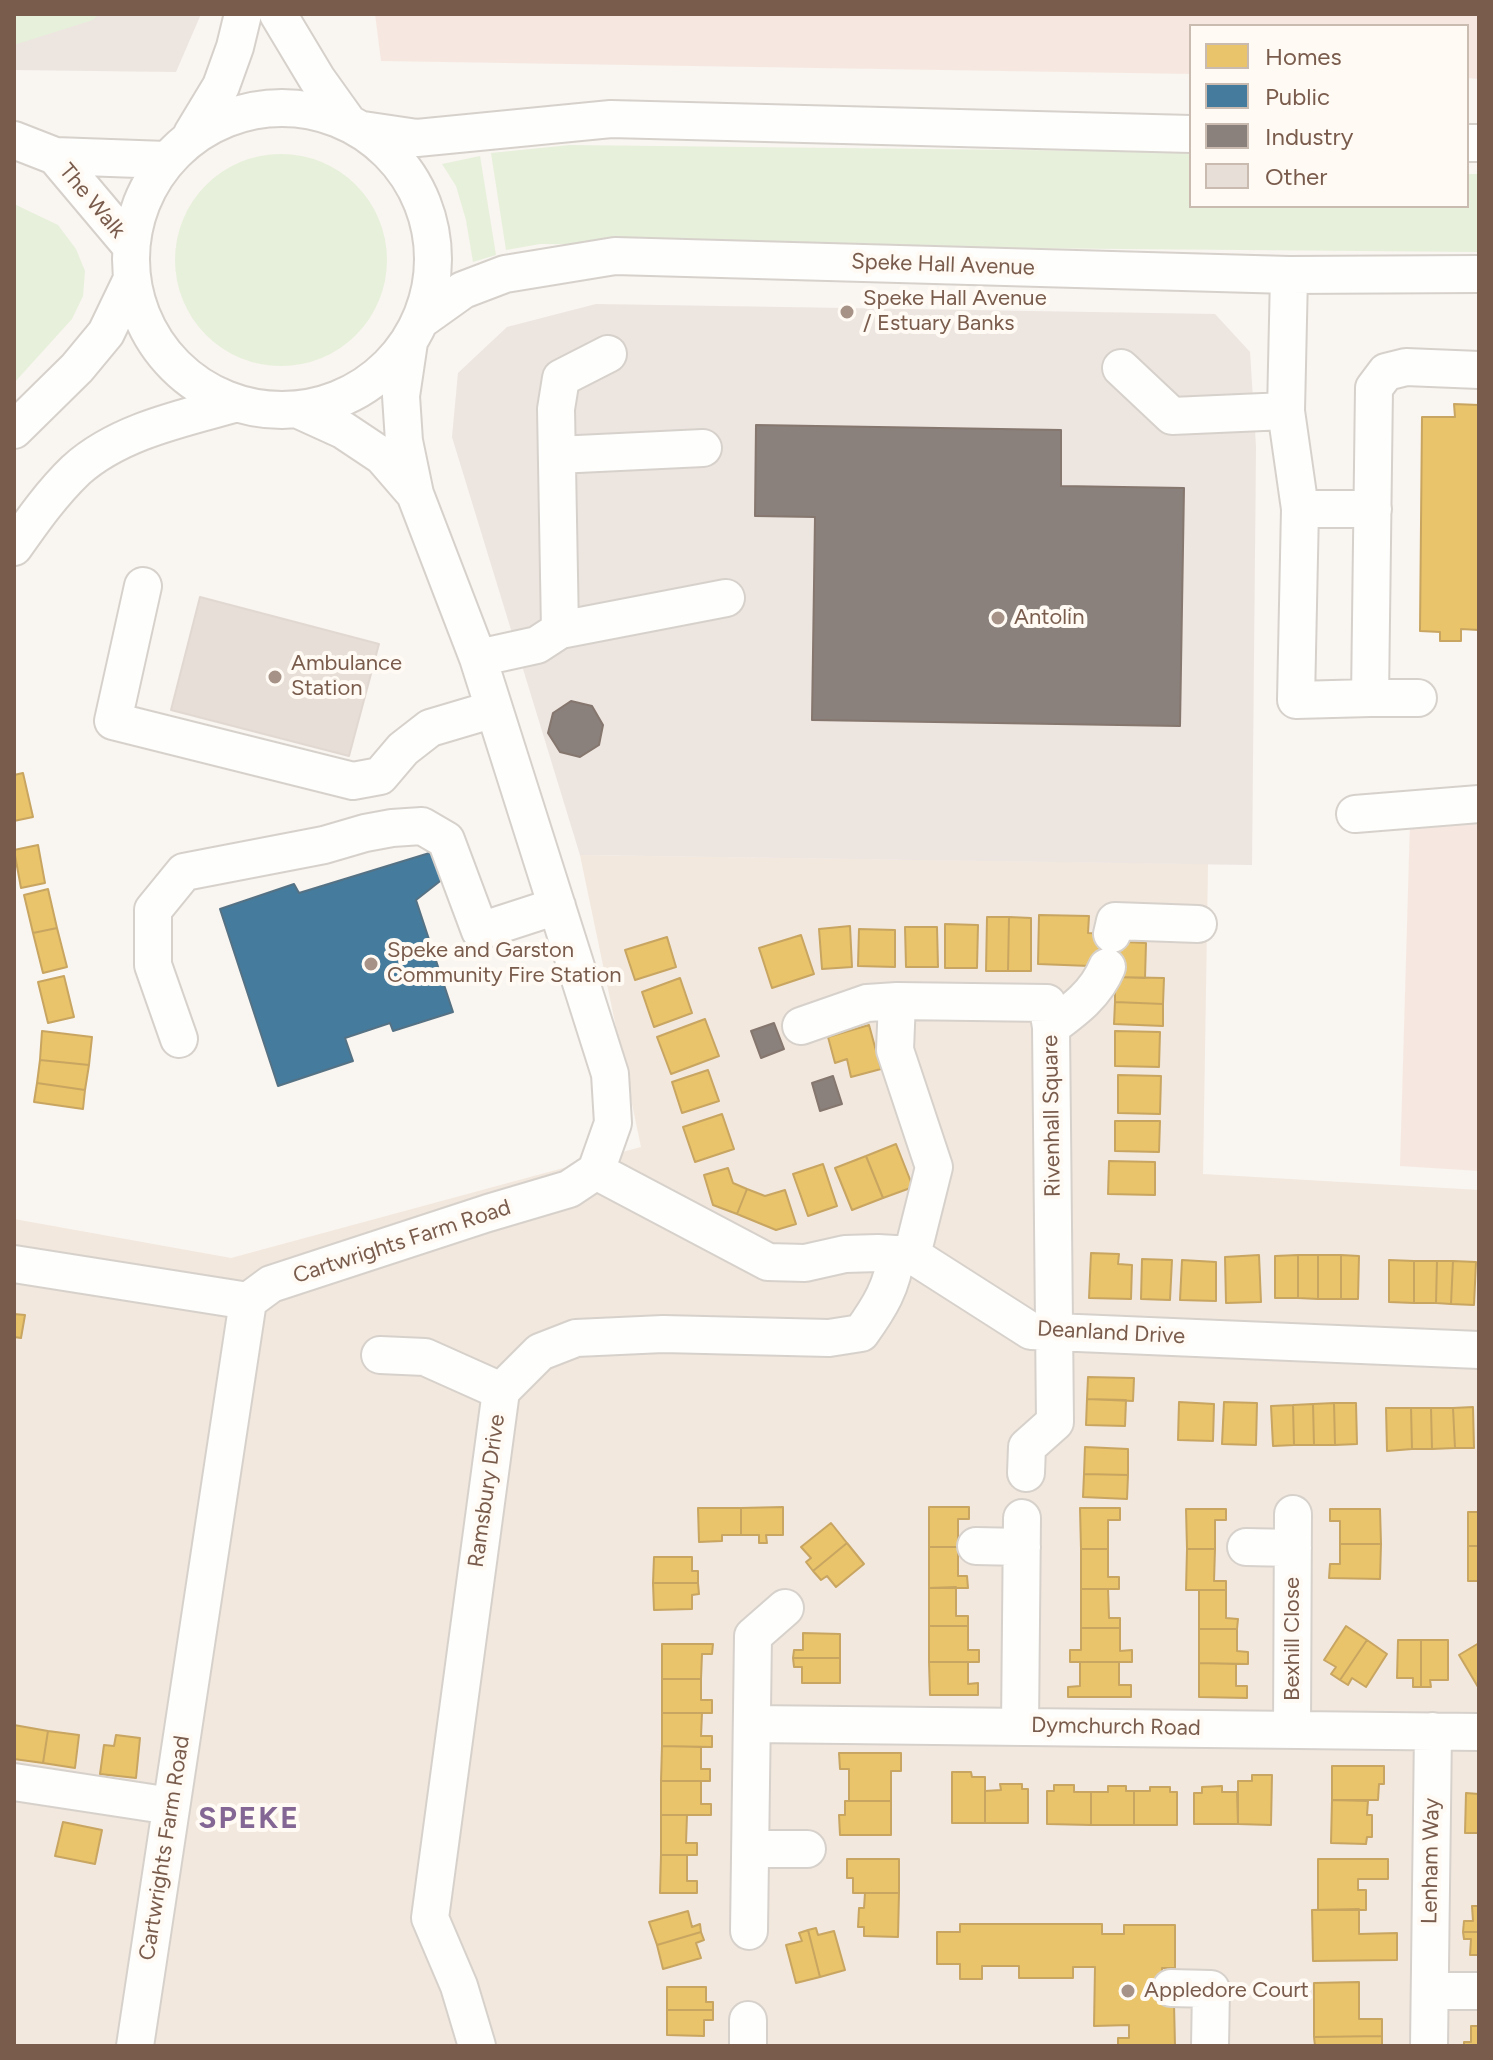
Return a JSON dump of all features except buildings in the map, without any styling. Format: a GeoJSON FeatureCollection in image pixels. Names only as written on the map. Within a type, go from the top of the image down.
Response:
{"type":"FeatureCollection","features":[{"type":"Feature","properties":{"kind":"street"},"geometry":{"type":"LineString","coordinates":[[243,14],[221,86],[141,200],[130,245],[131,281],[141,316],[163,354],[195,384],[234,404],[266,411],[299,410],[342,399],[380,376],[415,331]]}},
{"type":"Feature","properties":{"kind":"street"},"geometry":{"type":"LineString","coordinates":[[278,14],[317,79],[355,125],[399,161],[423,202],[434,249],[429,296],[415,331],[401,396],[404,441],[415,494],[478,658],[610,1074],[613,1123],[596,1171],[768,1262],[805,1263],[845,1254],[904,1255],[934,1167],[895,1050],[897,1001]]}},
{"type":"Feature","properties":{"kind":"street"},"geometry":{"type":"LineString","coordinates":[[179,148],[222,118],[264,107],[306,108],[355,125],[417,138],[611,119],[1189,134]]}},
{"type":"Feature","properties":{"kind":"street","name":"The Walk"},"geometry":{"type":"LineString","coordinates":[[14,140],[55,156],[179,148]]}},
{"type":"Feature","properties":{"kind":"street","name":"The Walk"},"geometry":{"type":"LineString","coordinates":[[55,156],[130,245]]}},
{"type":"Feature","properties":{"kind":"street","name":"Speke Hall Avenue"},"geometry":{"type":"LineString","coordinates":[[415,331],[463,290],[505,274],[615,256],[1289,275],[1479,274]]}},
{"type":"Feature","properties":{"kind":"street"},"geometry":{"type":"LineString","coordinates":[[1289,275],[1286,411],[1300,509],[1296,700],[1418,698]]}},
{"type":"Feature","properties":{"kind":"street"},"geometry":{"type":"LineString","coordinates":[[14,430],[77,368],[106,333],[131,281]]}},
{"type":"Feature","properties":{"kind":"street"},"geometry":{"type":"LineString","coordinates":[[560,630],[556,409],[561,378],[608,354]]}},
{"type":"Feature","properties":{"kind":"street"},"geometry":{"type":"LineString","coordinates":[[1370,698],[1374,388],[1386,372],[1406,367],[1479,370]]}},
{"type":"Feature","properties":{"kind":"street"},"geometry":{"type":"LineString","coordinates":[[1121,368],[1172,416],[1286,411]]}},
{"type":"Feature","properties":{"kind":"street"},"geometry":{"type":"LineString","coordinates":[[14,547],[39,510],[77,470],[111,446],[156,426],[234,404]]}},
{"type":"Feature","properties":{"kind":"street"},"geometry":{"type":"LineString","coordinates":[[299,410],[343,430],[382,456],[415,494]]}},
{"type":"Feature","properties":{"kind":"street"},"geometry":{"type":"LineString","coordinates":[[557,455],[703,448]]}},
{"type":"Feature","properties":{"kind":"street"},"geometry":{"type":"LineString","coordinates":[[1300,509],[1373,509]]}},
{"type":"Feature","properties":{"kind":"street"},"geometry":{"type":"LineString","coordinates":[[143,586],[113,721],[353,781],[380,776],[403,749],[430,728],[494,709]]}},
{"type":"Feature","properties":{"kind":"street"},"geometry":{"type":"LineString","coordinates":[[478,658],[537,645],[560,630],[726,598]]}},
{"type":"Feature","properties":{"kind":"street"},"geometry":{"type":"LineString","coordinates":[[1355,814],[1479,804]]}},
{"type":"Feature","properties":{"kind":"street"},"geometry":{"type":"LineString","coordinates":[[179,1039],[153,965],[153,910],[184,872],[324,845],[365,833],[422,826],[446,840],[480,931],[557,906]]}},
{"type":"Feature","properties":{"kind":"street"},"geometry":{"type":"LineString","coordinates":[[1051,1027],[1100,982],[1115,921],[1198,924]]}},
{"type":"Feature","properties":{"kind":"street","name":"Rivenhall Square"},"geometry":{"type":"LineString","coordinates":[[801,1026],[867,1003],[1047,1003],[1051,1027],[1055,1422],[1027,1447],[1026,1473]]}},
{"type":"Feature","properties":{"kind":"street","name":"Cartwrights Farm Road"},"geometry":{"type":"LineString","coordinates":[[135,2046],[248,1301],[271,1284],[569,1189],[596,1171]]}},
{"type":"Feature","properties":{"kind":"street","name":"Deanland Drive"},"geometry":{"type":"LineString","coordinates":[[904,1255],[1031,1331],[1479,1350]]}},
{"type":"Feature","properties":{"kind":"street","name":"Ramsbury Drive"},"geometry":{"type":"LineString","coordinates":[[477,2046],[459,1986],[430,1918],[501,1391],[540,1352],[576,1338],[663,1334],[829,1338],[861,1333],[879,1308],[904,1255]]}},
{"type":"Feature","properties":{"kind":"street"},"geometry":{"type":"LineString","coordinates":[[14,1264],[248,1301]]}},
{"type":"Feature","properties":{"kind":"street"},"geometry":{"type":"LineString","coordinates":[[380,1355],[425,1357],[501,1391]]}},
{"type":"Feature","properties":{"kind":"street","name":"Bexhill Close"},"geometry":{"type":"LineString","coordinates":[[1246,1547],[1293,1531],[1292,1729]]}},
{"type":"Feature","properties":{"kind":"street"},"geometry":{"type":"LineString","coordinates":[[976,1546],[1022,1533],[1020,1726]]}},
{"type":"Feature","properties":{"kind":"street"},"geometry":{"type":"LineString","coordinates":[[749,1931],[753,1636],[785,1608]]}},
{"type":"Feature","properties":{"kind":"street","name":"Dymchurch Road"},"geometry":{"type":"LineString","coordinates":[[753,1724],[1479,1732]]}},
{"type":"Feature","properties":{"kind":"street","name":"Lenham Way"},"geometry":{"type":"LineString","coordinates":[[1429,2046],[1433,1731]]}},
{"type":"Feature","properties":{"kind":"street"},"geometry":{"type":"LineString","coordinates":[[14,1782],[171,1806]]}},
{"type":"Feature","properties":{"kind":"street"},"geometry":{"type":"LineString","coordinates":[[751,1849],[807,1849]]}},
{"type":"Feature","properties":{"kind":"street"},"geometry":{"type":"LineString","coordinates":[[1171,1988],[1211,1989],[1210,2046]]}},
{"type":"Feature","properties":{"kind":"street"},"geometry":{"type":"LineString","coordinates":[[1430,1991],[1479,1991]]}},
{"type":"Feature","properties":{"kind":"shaded area"},"geometry":{"type":"Polygon","coordinates":[[[14,14],[201,14],[176,72],[14,70],[14,14]]]}},
{"type":"Feature","properties":{"kind":"shaded area"},"geometry":{"type":"Polygon","coordinates":[[[375,14],[1479,14],[1479,79],[1469,78],[1469,24],[1189,24],[1189,74],[381,61],[375,14]]]}},
{"type":"Feature","properties":{"kind":"shaded area"},"geometry":{"type":"Polygon","coordinates":[[[596,304],[1215,314],[1250,352],[1256,447],[1252,865],[580,855],[452,437],[458,373],[507,327],[596,304]]]}},
{"type":"Feature","properties":{"kind":"shaded area"},"geometry":{"type":"Polygon","coordinates":[[[1410,821],[1479,822],[1479,1171],[1400,1166],[1410,821]]]}},
{"type":"Feature","properties":{"kind":"shaded area"},"geometry":{"type":"Polygon","coordinates":[[[580,855],[1208,864],[1203,1174],[1479,1190],[1479,2046],[14,2046],[14,1219],[231,1258],[641,1147],[580,855]]]}},
{"type":"Feature","properties":{"kind":"green space"},"geometry":{"type":"Polygon","coordinates":[[[14,14],[99,14],[93,20],[14,45],[14,14]]]}},
{"type":"Feature","properties":{"kind":"green space"},"geometry":{"type":"Polygon","coordinates":[[[570,145],[1189,152],[1189,208],[1469,208],[1469,174],[1479,174],[1479,252],[540,244],[506,250],[491,153],[570,145]]]}},
{"type":"Feature","properties":{"kind":"green space"},"geometry":{"type":"Polygon","coordinates":[[[281,154],[321,162],[356,185],[379,220],[387,260],[379,300],[356,335],[321,358],[281,366],[241,358],[206,335],[183,300],[175,260],[183,220],[206,185],[241,162],[281,154]]]}},
{"type":"Feature","properties":{"kind":"green space"},"geometry":{"type":"Polygon","coordinates":[[[480,156],[496,255],[473,262],[456,186],[442,164],[480,156]]]}},
{"type":"Feature","properties":{"kind":"green space"},"geometry":{"type":"Polygon","coordinates":[[[14,204],[58,225],[76,249],[85,271],[83,296],[72,319],[14,383],[14,204]]]}},
{"type":"Feature","properties":{"kind":"place","name":"Speke Hall Avenue / Estuary Banks"},"geometry":{"type":"Point","coordinates":[847,312]}},
{"type":"Feature","properties":{"kind":"place","name":"Antolin"},"geometry":{"type":"Point","coordinates":[998,618]}},
{"type":"Feature","properties":{"kind":"place","name":"Ambulance Station"},"geometry":{"type":"Point","coordinates":[275,677]}},
{"type":"Feature","properties":{"kind":"place","name":"Speke and Garston Community Fire Station"},"geometry":{"type":"Point","coordinates":[371,964]}},
{"type":"Feature","properties":{"kind":"place","name":"Appledore Court"},"geometry":{"type":"Point","coordinates":[1128,1991]}},
{"type":"Feature","properties":{"kind":"district","name":"SPEKE"},"geometry":{"type":"Point","coordinates":[249,1819]}}]}
